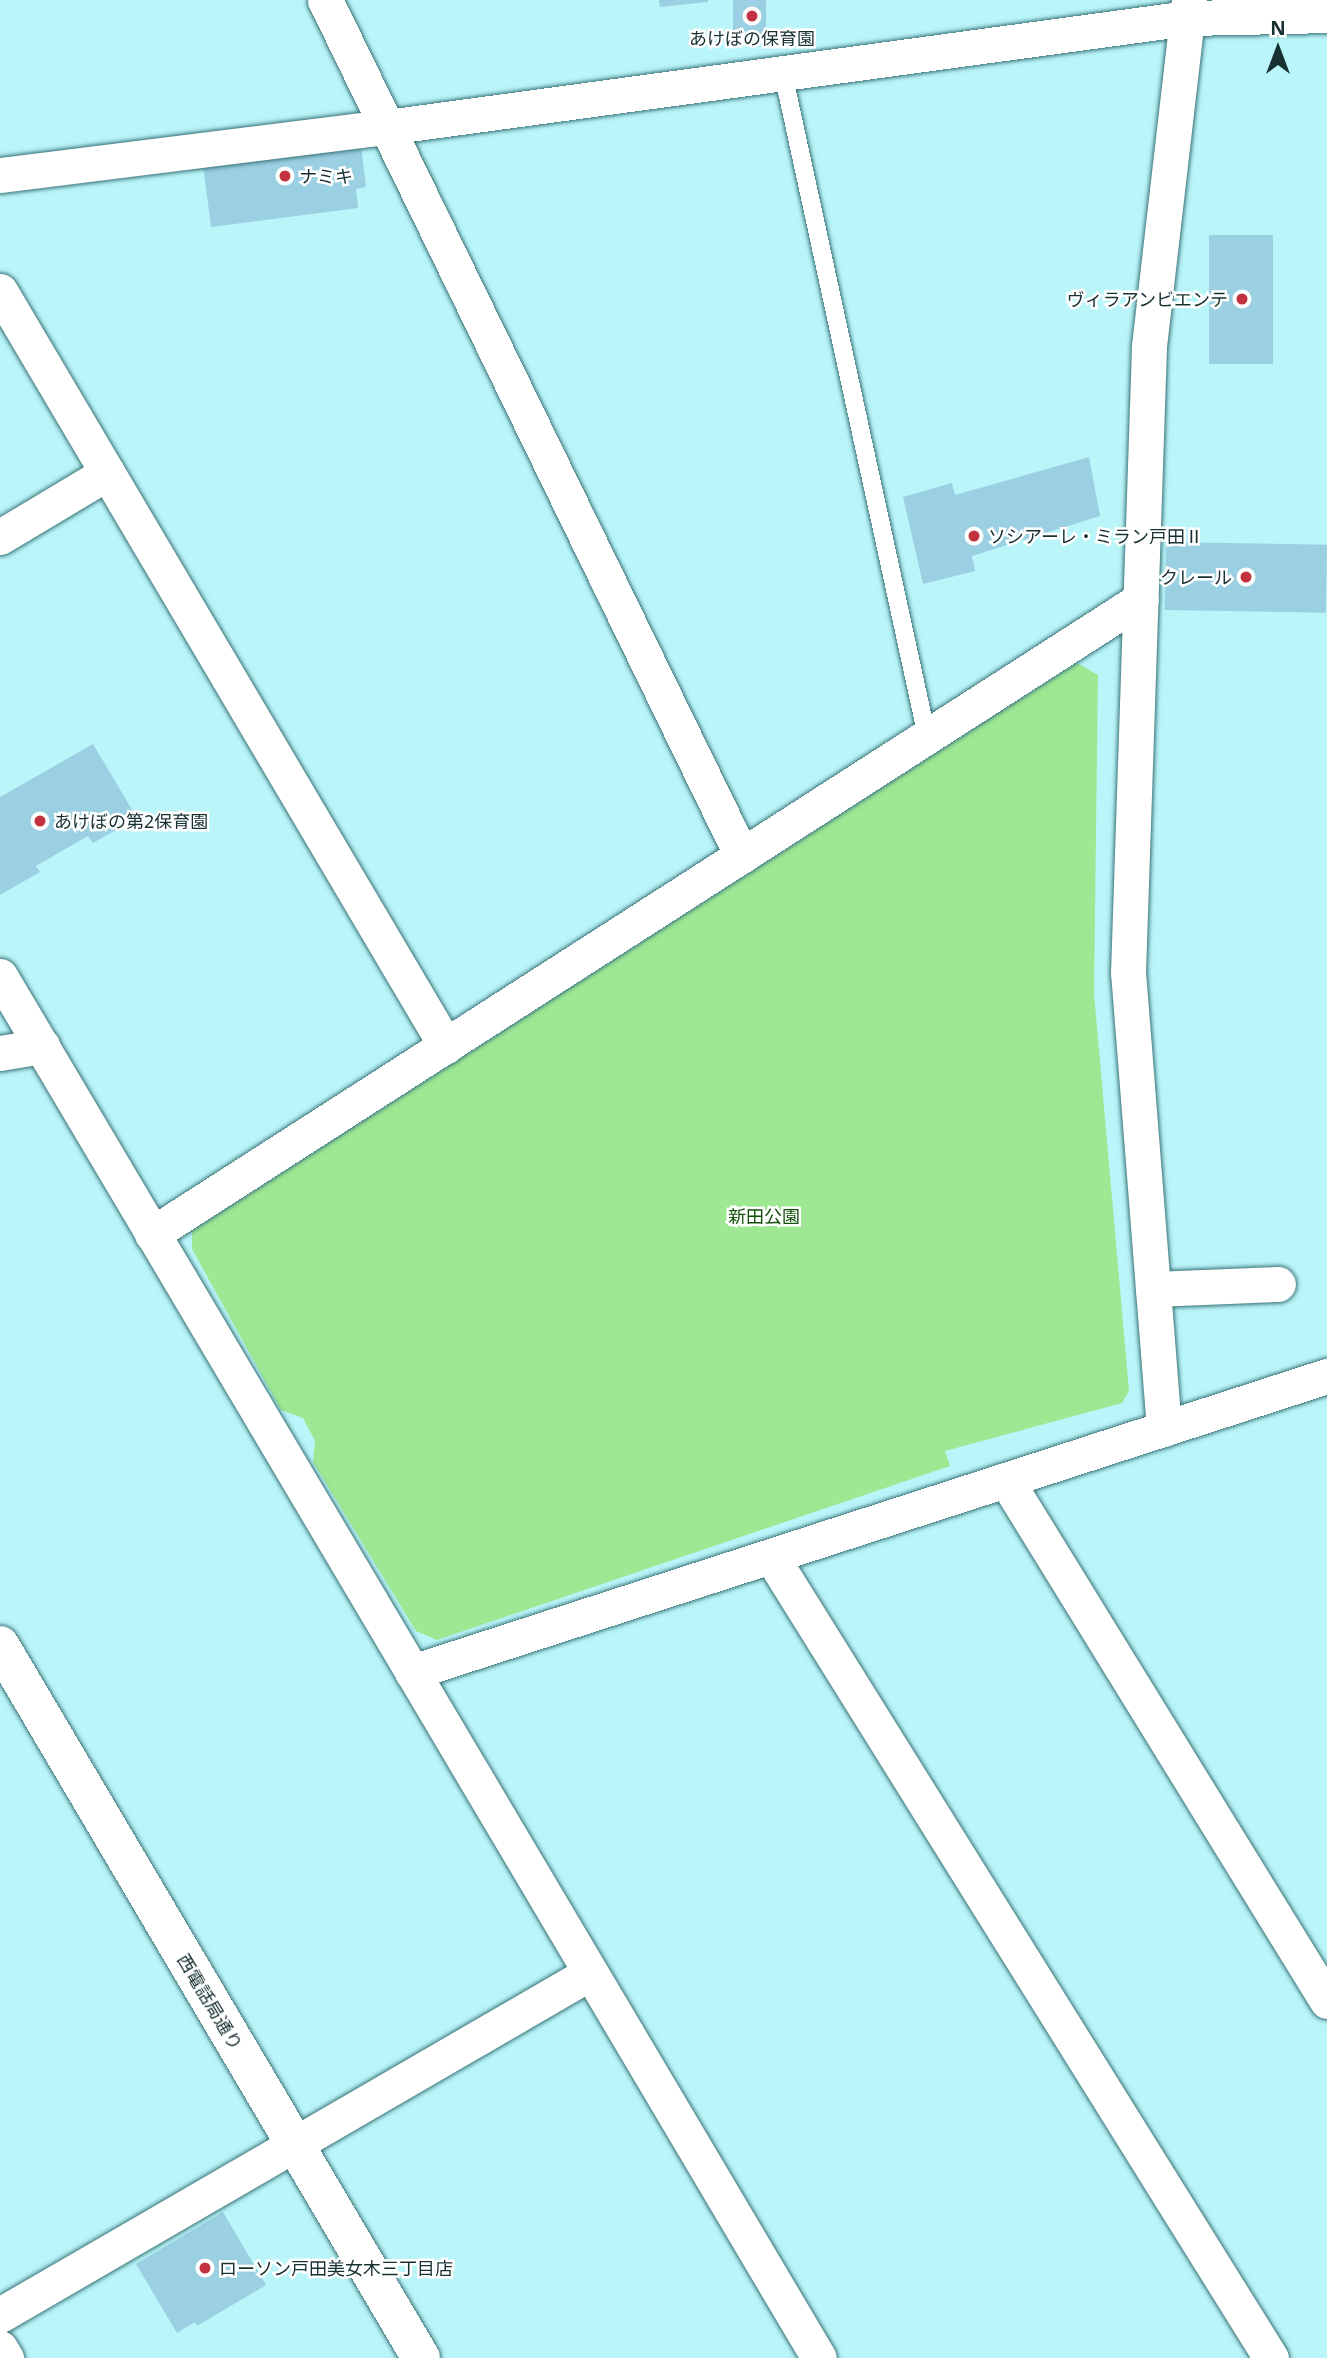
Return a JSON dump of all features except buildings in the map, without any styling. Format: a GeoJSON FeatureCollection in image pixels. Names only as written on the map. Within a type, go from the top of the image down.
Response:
{"type":"FeatureCollection","features":[{"type":"Feature","properties":{"kind":"street"},"geometry":{"type":"LineString","coordinates":[[325,0],[742,856]]}},
{"type":"Feature","properties":{"kind":"street"},"geometry":{"type":"LineString","coordinates":[[0,175],[387,127],[783,73],[1188,9],[1327,15]]}},
{"type":"Feature","properties":{"kind":"street"},"geometry":{"type":"LineString","coordinates":[[1164,1429],[1128,973],[1149,346],[1188,9]]}},
{"type":"Feature","properties":{"kind":"street"},"geometry":{"type":"LineString","coordinates":[[0,291],[446,1046]]}},
{"type":"Feature","properties":{"kind":"street"},"geometry":{"type":"LineString","coordinates":[[0,537],[107,473]]}},
{"type":"Feature","properties":{"kind":"street"},"geometry":{"type":"LineString","coordinates":[[152,1234],[1140,599]]}},
{"type":"Feature","properties":{"kind":"street"},"geometry":{"type":"LineString","coordinates":[[0,976],[819,2358]]}},
{"type":"Feature","properties":{"kind":"street"},"geometry":{"type":"LineString","coordinates":[[0,1053],[41,1046]]}},
{"type":"Feature","properties":{"kind":"street"},"geometry":{"type":"LineString","coordinates":[[1153,1289],[1278,1284]]}},
{"type":"Feature","properties":{"kind":"street"},"geometry":{"type":"LineString","coordinates":[[412,1672],[1327,1376]]}},
{"type":"Feature","properties":{"kind":"street"},"geometry":{"type":"LineString","coordinates":[[1006,1479],[1327,2001]]}},
{"type":"Feature","properties":{"kind":"street"},"geometry":{"type":"LineString","coordinates":[[771,1556],[1271,2358]]}},
{"type":"Feature","properties":{"kind":"street","name":"西電話局通り"},"geometry":{"type":"LineString","coordinates":[[0,1645],[421,2358]]}},
{"type":"Feature","properties":{"kind":"street"},"geometry":{"type":"LineString","coordinates":[[0,2315],[296,2146],[590,1973]]}},
{"type":"Feature","properties":{"kind":"street"},"geometry":{"type":"LineString","coordinates":[[0,2348],[6,2358]]}},
{"type":"Feature","properties":{"kind":"lane"},"geometry":{"type":"LineString","coordinates":[[783,73],[927,737]]}},
{"type":"Feature","properties":{"kind":"green space","name":"新田公園"},"geometry":{"type":"Polygon","coordinates":[[[1077,663],[1098,675],[1094,993],[1129,1391],[1122,1403],[945,1451],[950,1466],[437,1640],[416,1631],[313,1462],[315,1441],[303,1418],[281,1410],[192,1249],[192,1231],[1077,663]]]}},
{"type":"Feature","properties":{"kind":"place","name":"あけぼの保育園"},"geometry":{"type":"Point","coordinates":[752,16]}},
{"type":"Feature","properties":{"kind":"place","name":"ナミキ"},"geometry":{"type":"Point","coordinates":[285,176]}},
{"type":"Feature","properties":{"kind":"place","name":"ヴィラアンビエンテ"},"geometry":{"type":"Point","coordinates":[1242,299]}},
{"type":"Feature","properties":{"kind":"place","name":"ソシアーレ・ミラン戸田Ⅱ"},"geometry":{"type":"Point","coordinates":[974,536]}},
{"type":"Feature","properties":{"kind":"place","name":"クレール"},"geometry":{"type":"Point","coordinates":[1246,577]}},
{"type":"Feature","properties":{"kind":"place","name":"あけぼの第2保育園"},"geometry":{"type":"Point","coordinates":[40,821]}},
{"type":"Feature","properties":{"kind":"place","name":"ローソン戸田美女木三丁目店"},"geometry":{"type":"Point","coordinates":[205,2268]}}]}
